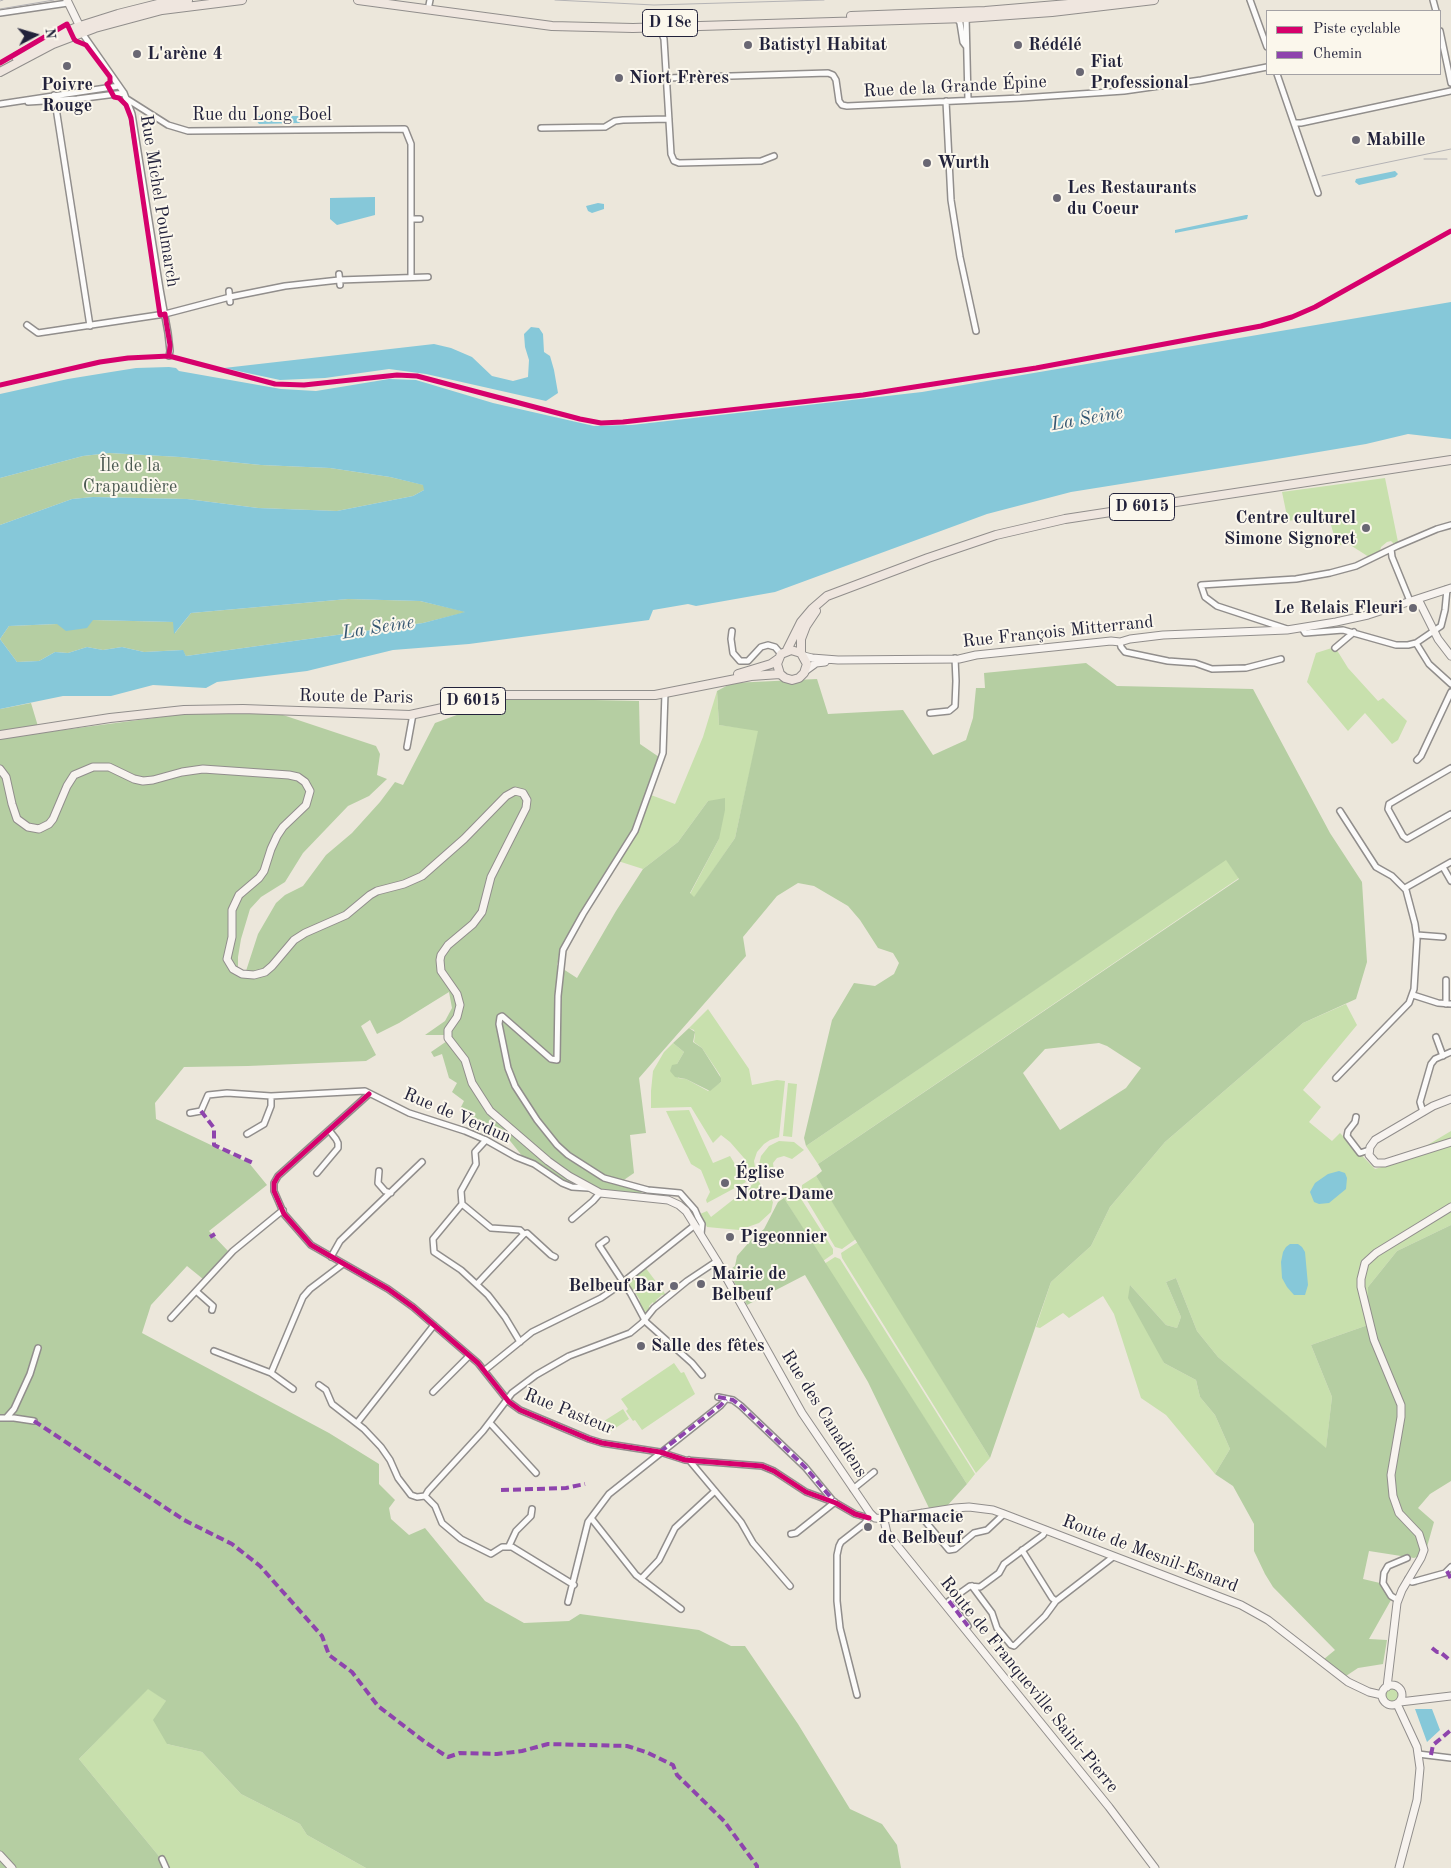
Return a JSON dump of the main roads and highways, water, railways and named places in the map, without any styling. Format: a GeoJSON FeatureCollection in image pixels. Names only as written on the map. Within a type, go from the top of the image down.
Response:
{"type":"FeatureCollection","features":[{"type":"Feature","properties":{"kind":"main road"},"geometry":{"type":"LineString","coordinates":[[0,67],[33,47],[118,14],[158,4],[188,0]]}},
{"type":"Feature","properties":{"kind":"main road"},"geometry":{"type":"LineString","coordinates":[[0,72],[81,29],[162,10],[242,0]]}},
{"type":"Feature","properties":{"kind":"main road","name":"D 18e"},"geometry":{"type":"LineString","coordinates":[[358,0],[552,26],[590,28],[654,28],[1052,12],[1154,0]]}},
{"type":"Feature","properties":{"kind":"main road","name":"D 18e"},"geometry":{"type":"LineString","coordinates":[[390,0],[430,3],[546,21],[606,24],[963,16],[1116,0]]}},
{"type":"Feature","properties":{"kind":"main road","name":"D 6015"},"geometry":{"type":"LineString","coordinates":[[709,683],[771,664],[782,655],[801,622],[827,596],[956,548],[1041,524],[1451,460]]}},
{"type":"Feature","properties":{"kind":"main road","name":"D 6015"},"geometry":{"type":"LineString","coordinates":[[803,654],[801,639],[813,615],[842,589]]}},
{"type":"Feature","properties":{"kind":"main road"},"geometry":{"type":"LineString","coordinates":[[794,650],[803,654],[807,664],[806,670],[799,678],[792,680],[780,674],[777,668],[782,655],[794,650]]}},
{"type":"Feature","properties":{"kind":"main road","name":"D 6015"},"geometry":{"type":"LineString","coordinates":[[709,683],[751,676],[780,674]]}},
{"type":"Feature","properties":{"kind":"main road","name":"Route de Paris"},"geometry":{"type":"LineString","coordinates":[[0,735],[110,718],[184,710],[243,710],[376,715],[413,714],[510,695],[613,696],[665,693],[709,683]]}},
{"type":"Feature","properties":{"kind":"water"},"geometry":{"type":"Polygon","coordinates":[[[258,116],[300,116],[302,121],[299,123],[259,124],[256,120],[258,116]]]}},
{"type":"Feature","properties":{"kind":"water"},"geometry":{"type":"Polygon","coordinates":[[[1395,171],[1398,174],[1395,177],[1359,185],[1355,182],[1356,179],[1395,171]]]}},
{"type":"Feature","properties":{"kind":"water"},"geometry":{"type":"Polygon","coordinates":[[[375,197],[375,215],[337,225],[330,219],[330,198],[375,197]]]}},
{"type":"Feature","properties":{"kind":"water"},"geometry":{"type":"Polygon","coordinates":[[[598,203],[604,204],[604,209],[592,213],[588,211],[586,206],[598,203]]]}},
{"type":"Feature","properties":{"kind":"water"},"geometry":{"type":"Polygon","coordinates":[[[1248,215],[1247,219],[1175,233],[1175,230],[1248,215]]]}},
{"type":"Feature","properties":{"kind":"water","name":"La Seine"},"geometry":{"type":"Polygon","coordinates":[[[1451,302],[1451,439],[1408,434],[1366,444],[1071,492],[987,514],[775,592],[696,606],[688,604],[653,610],[649,620],[469,644],[393,650],[307,671],[217,682],[206,688],[153,685],[111,696],[63,696],[0,709],[0,639],[0,525],[72,499],[93,497],[187,499],[258,508],[337,511],[413,496],[424,490],[423,485],[390,477],[330,468],[261,465],[180,457],[109,453],[83,456],[0,478],[0,394],[68,379],[136,368],[169,367],[176,368],[179,371],[281,389],[316,391],[389,379],[416,380],[493,403],[594,426],[632,425],[922,392],[1451,302]],[[348,599],[191,613],[174,634],[173,622],[93,620],[87,628],[66,631],[57,624],[9,626],[0,639],[17,662],[39,661],[55,652],[68,653],[87,647],[103,650],[122,647],[144,652],[183,650],[186,656],[423,623],[465,612],[420,601],[348,599]]]}},
{"type":"Feature","properties":{"kind":"water"},"geometry":{"type":"Polygon","coordinates":[[[531,327],[539,328],[543,334],[544,352],[550,356],[554,370],[558,393],[546,401],[426,374],[389,369],[325,378],[280,380],[224,368],[434,344],[451,348],[472,357],[492,376],[513,381],[528,377],[529,360],[524,334],[531,327]]]}},
{"type":"Feature","properties":{"kind":"water"},"geometry":{"type":"Polygon","coordinates":[[[1339,1171],[1345,1173],[1347,1178],[1346,1189],[1329,1203],[1319,1204],[1314,1202],[1310,1192],[1315,1183],[1328,1174],[1339,1171]]]}},
{"type":"Feature","properties":{"kind":"water"},"geometry":{"type":"Polygon","coordinates":[[[1290,1244],[1298,1244],[1305,1252],[1308,1285],[1305,1295],[1294,1295],[1282,1278],[1281,1262],[1283,1252],[1290,1244]]]}},
{"type":"Feature","properties":{"kind":"water"},"geometry":{"type":"Polygon","coordinates":[[[1415,1709],[1432,1709],[1440,1730],[1427,1742],[1415,1709]]]}},
{"type":"Feature","properties":{"kind":"railway"},"geometry":{"type":"LineString","coordinates":[[0,9],[54,0]]}},
{"type":"Feature","properties":{"kind":"railway"},"geometry":{"type":"LineString","coordinates":[[555,0],[654,5],[824,0]]}},
{"type":"Feature","properties":{"kind":"railway"},"geometry":{"type":"LineString","coordinates":[[1322,176],[1451,149]]}},
{"type":"Feature","properties":{"kind":"railway"},"geometry":{"type":"LineString","coordinates":[[1424,159],[1447,159]]}},
{"type":"Feature","properties":{"kind":"place","name":"Batistyl Habitat"},"geometry":{"type":"Point","coordinates":[748,45]}},
{"type":"Feature","properties":{"kind":"place","name":"Rédélé"},"geometry":{"type":"Point","coordinates":[1018,45]}},
{"type":"Feature","properties":{"kind":"place","name":"L'arène 4"},"geometry":{"type":"Point","coordinates":[137,54]}},
{"type":"Feature","properties":{"kind":"place","name":"Poivre Rouge"},"geometry":{"type":"Point","coordinates":[67,66]}},
{"type":"Feature","properties":{"kind":"place","name":"Fiat Professional"},"geometry":{"type":"Point","coordinates":[1080,72]}},
{"type":"Feature","properties":{"kind":"place","name":"Niort Frères"},"geometry":{"type":"Point","coordinates":[619,78]}},
{"type":"Feature","properties":{"kind":"place","name":"Mabille"},"geometry":{"type":"Point","coordinates":[1356,140]}},
{"type":"Feature","properties":{"kind":"place","name":"Wurth"},"geometry":{"type":"Point","coordinates":[927,163]}},
{"type":"Feature","properties":{"kind":"place","name":"Les Restaurants du Coeur"},"geometry":{"type":"Point","coordinates":[1057,198]}},
{"type":"Feature","properties":{"kind":"place","name":"Centre culturel Simone Signoret"},"geometry":{"type":"Point","coordinates":[1366,528]}},
{"type":"Feature","properties":{"kind":"place","name":"Le Relais Fleuri"},"geometry":{"type":"Point","coordinates":[1413,608]}},
{"type":"Feature","properties":{"kind":"place","name":"Église Notre-Dame"},"geometry":{"type":"Point","coordinates":[725,1183]}},
{"type":"Feature","properties":{"kind":"place","name":"Pigeonnier"},"geometry":{"type":"Point","coordinates":[730,1237]}},
{"type":"Feature","properties":{"kind":"place","name":"Mairie de Belbeuf"},"geometry":{"type":"Point","coordinates":[701,1284]}},
{"type":"Feature","properties":{"kind":"place","name":"Belbeuf Bar"},"geometry":{"type":"Point","coordinates":[674,1286]}},
{"type":"Feature","properties":{"kind":"place","name":"Salle des fêtes"},"geometry":{"type":"Point","coordinates":[641,1346]}},
{"type":"Feature","properties":{"kind":"place","name":"Pharmacie de Belbeuf"},"geometry":{"type":"Point","coordinates":[868,1527]}},
{"type":"Feature","properties":{"kind":"park label","name":"Île de la Crapaudière"},"geometry":{"type":"Point","coordinates":[130,476]}}]}
